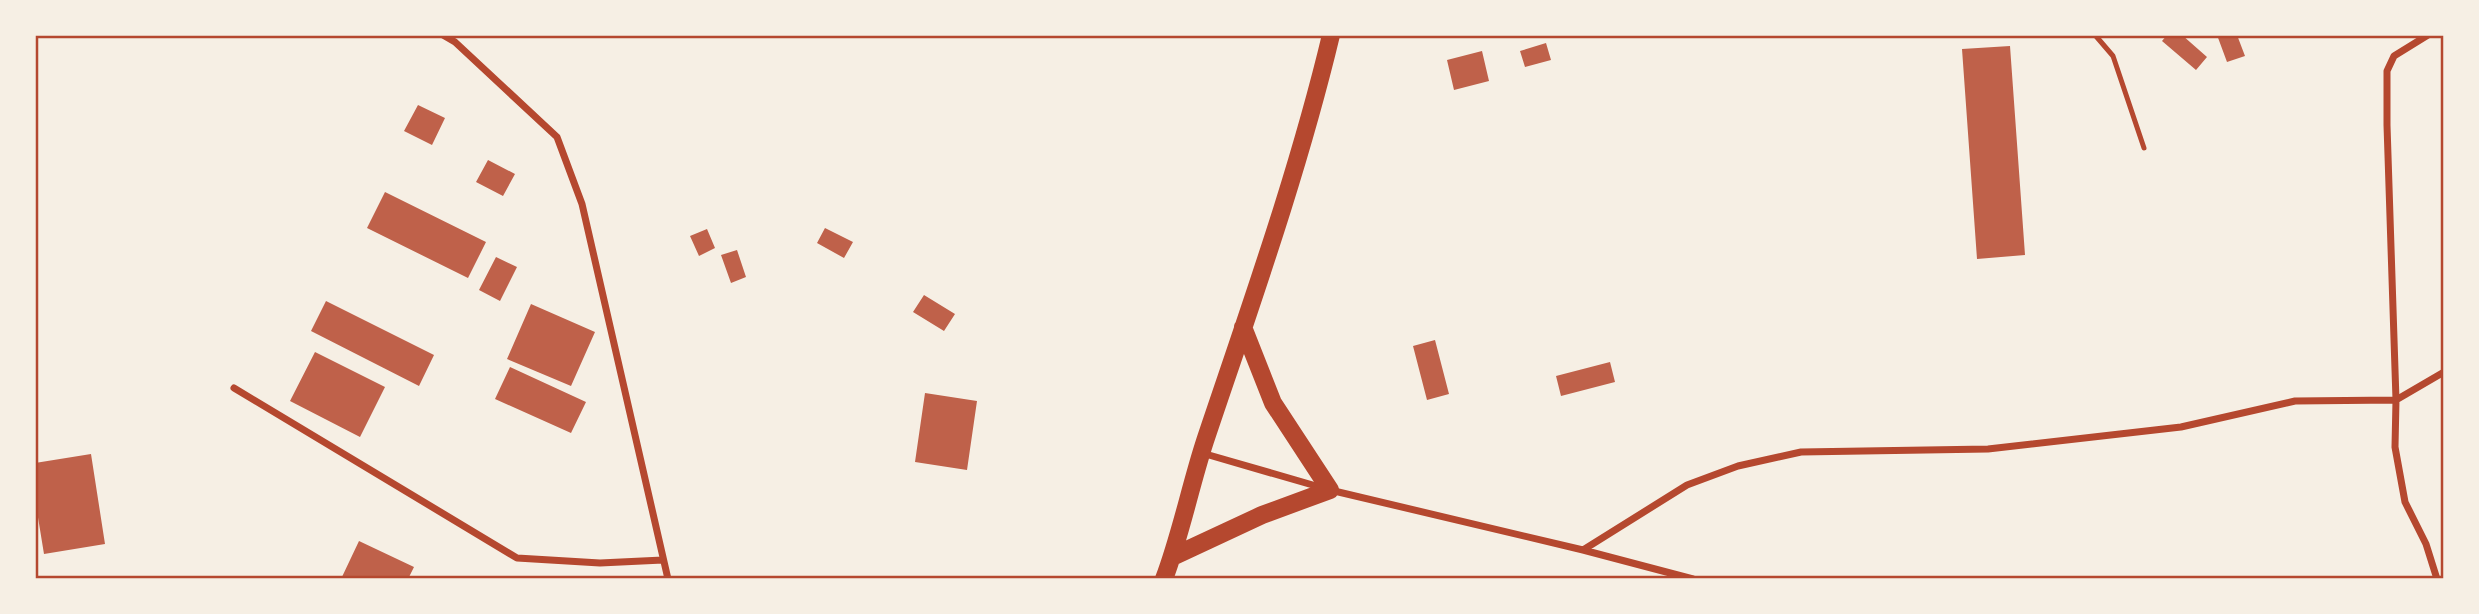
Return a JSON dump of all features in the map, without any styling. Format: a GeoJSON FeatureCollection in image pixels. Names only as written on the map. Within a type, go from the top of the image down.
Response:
{"type":"FeatureCollection","features":[{"type":"Feature","properties":{"kind":"main road"},"geometry":{"type":"LineString","coordinates":[[1164,579],[1201,453],[1283,209],[1317,96],[1331,35]]}},
{"type":"Feature","properties":{"kind":"main road"},"geometry":{"type":"LineString","coordinates":[[1172,557],[1262,515],[1330,490],[1273,403],[1243,327]]}},
{"type":"Feature","properties":{"kind":"street"},"geometry":{"type":"LineString","coordinates":[[443,35],[556,136],[582,204],[668,579]]}},
{"type":"Feature","properties":{"kind":"street"},"geometry":{"type":"LineString","coordinates":[[2428,35],[2393,55],[2387,71],[2395,447],[2405,502],[2426,544],[2437,579]]}},
{"type":"Feature","properties":{"kind":"street"},"geometry":{"type":"LineString","coordinates":[[1583,550],[1687,485],[1738,466],[1801,452],[1987,449],[2181,427],[2295,401],[2396,400],[2444,372]]}},
{"type":"Feature","properties":{"kind":"street"},"geometry":{"type":"LineString","coordinates":[[234,388],[517,558],[600,563],[663,560]]}},
{"type":"Feature","properties":{"kind":"street"},"geometry":{"type":"LineString","coordinates":[[1201,453],[1330,490],[1693,579]]}},
{"type":"Feature","properties":{"kind":"lane"},"geometry":{"type":"LineString","coordinates":[[2095,35],[2113,56],[2144,148]]}},
{"type":"Feature","properties":{"kind":"building"},"geometry":{"type":"Polygon","coordinates":[[[2167,35],[2182,35],[2207,57],[2196,70],[2162,41],[2167,35]]]}},
{"type":"Feature","properties":{"kind":"building"},"geometry":{"type":"Polygon","coordinates":[[[2217,35],[2237,35],[2245,56],[2227,62],[2217,35]]]}},
{"type":"Feature","properties":{"kind":"building"},"geometry":{"type":"Polygon","coordinates":[[[1546,43],[1551,60],[1525,67],[1520,51],[1546,43]]]}},
{"type":"Feature","properties":{"kind":"building"},"geometry":{"type":"Polygon","coordinates":[[[2010,46],[2025,255],[1977,259],[1962,49],[2010,46]]]}},
{"type":"Feature","properties":{"kind":"building"},"geometry":{"type":"Polygon","coordinates":[[[1482,51],[1489,81],[1454,90],[1447,60],[1482,51]]]}},
{"type":"Feature","properties":{"kind":"building"},"geometry":{"type":"Polygon","coordinates":[[[418,105],[445,118],[432,145],[404,131],[418,105]]]}},
{"type":"Feature","properties":{"kind":"building"},"geometry":{"type":"Polygon","coordinates":[[[488,160],[515,174],[503,196],[476,182],[488,160]]]}},
{"type":"Feature","properties":{"kind":"building"},"geometry":{"type":"Polygon","coordinates":[[[385,192],[486,242],[468,278],[367,228],[385,192]]]}},
{"type":"Feature","properties":{"kind":"building"},"geometry":{"type":"Polygon","coordinates":[[[825,228],[853,242],[844,258],[817,243],[825,228]]]}},
{"type":"Feature","properties":{"kind":"building"},"geometry":{"type":"Polygon","coordinates":[[[707,229],[715,248],[699,256],[690,236],[707,229]]]}},
{"type":"Feature","properties":{"kind":"building"},"geometry":{"type":"Polygon","coordinates":[[[737,250],[746,277],[731,283],[721,255],[737,250]]]}},
{"type":"Feature","properties":{"kind":"building"},"geometry":{"type":"Polygon","coordinates":[[[496,257],[517,267],[500,301],[479,290],[496,257]]]}},
{"type":"Feature","properties":{"kind":"building"},"geometry":{"type":"Polygon","coordinates":[[[924,295],[955,314],[944,331],[913,312],[924,295]]]}},
{"type":"Feature","properties":{"kind":"building"},"geometry":{"type":"Polygon","coordinates":[[[326,301],[434,355],[419,386],[311,331],[326,301]]]}},
{"type":"Feature","properties":{"kind":"building"},"geometry":{"type":"Polygon","coordinates":[[[531,304],[595,332],[571,386],[507,359],[531,304]]]}},
{"type":"Feature","properties":{"kind":"building"},"geometry":{"type":"Polygon","coordinates":[[[1435,340],[1449,394],[1427,400],[1413,346],[1435,340]]]}},
{"type":"Feature","properties":{"kind":"building"},"geometry":{"type":"Polygon","coordinates":[[[315,352],[385,387],[360,437],[290,401],[315,352]]]}},
{"type":"Feature","properties":{"kind":"building"},"geometry":{"type":"Polygon","coordinates":[[[1610,362],[1615,382],[1561,396],[1556,376],[1610,362]]]}},
{"type":"Feature","properties":{"kind":"building"},"geometry":{"type":"Polygon","coordinates":[[[510,367],[586,402],[571,433],[495,399],[510,367]]]}},
{"type":"Feature","properties":{"kind":"building"},"geometry":{"type":"Polygon","coordinates":[[[925,393],[977,401],[967,470],[915,462],[925,393]]]}},
{"type":"Feature","properties":{"kind":"building"},"geometry":{"type":"Polygon","coordinates":[[[91,454],[105,544],[44,554],[35,499],[35,463],[91,454]]]}},
{"type":"Feature","properties":{"kind":"building"},"geometry":{"type":"Polygon","coordinates":[[[359,541],[414,567],[408,579],[341,579],[359,541]]]}}]}
